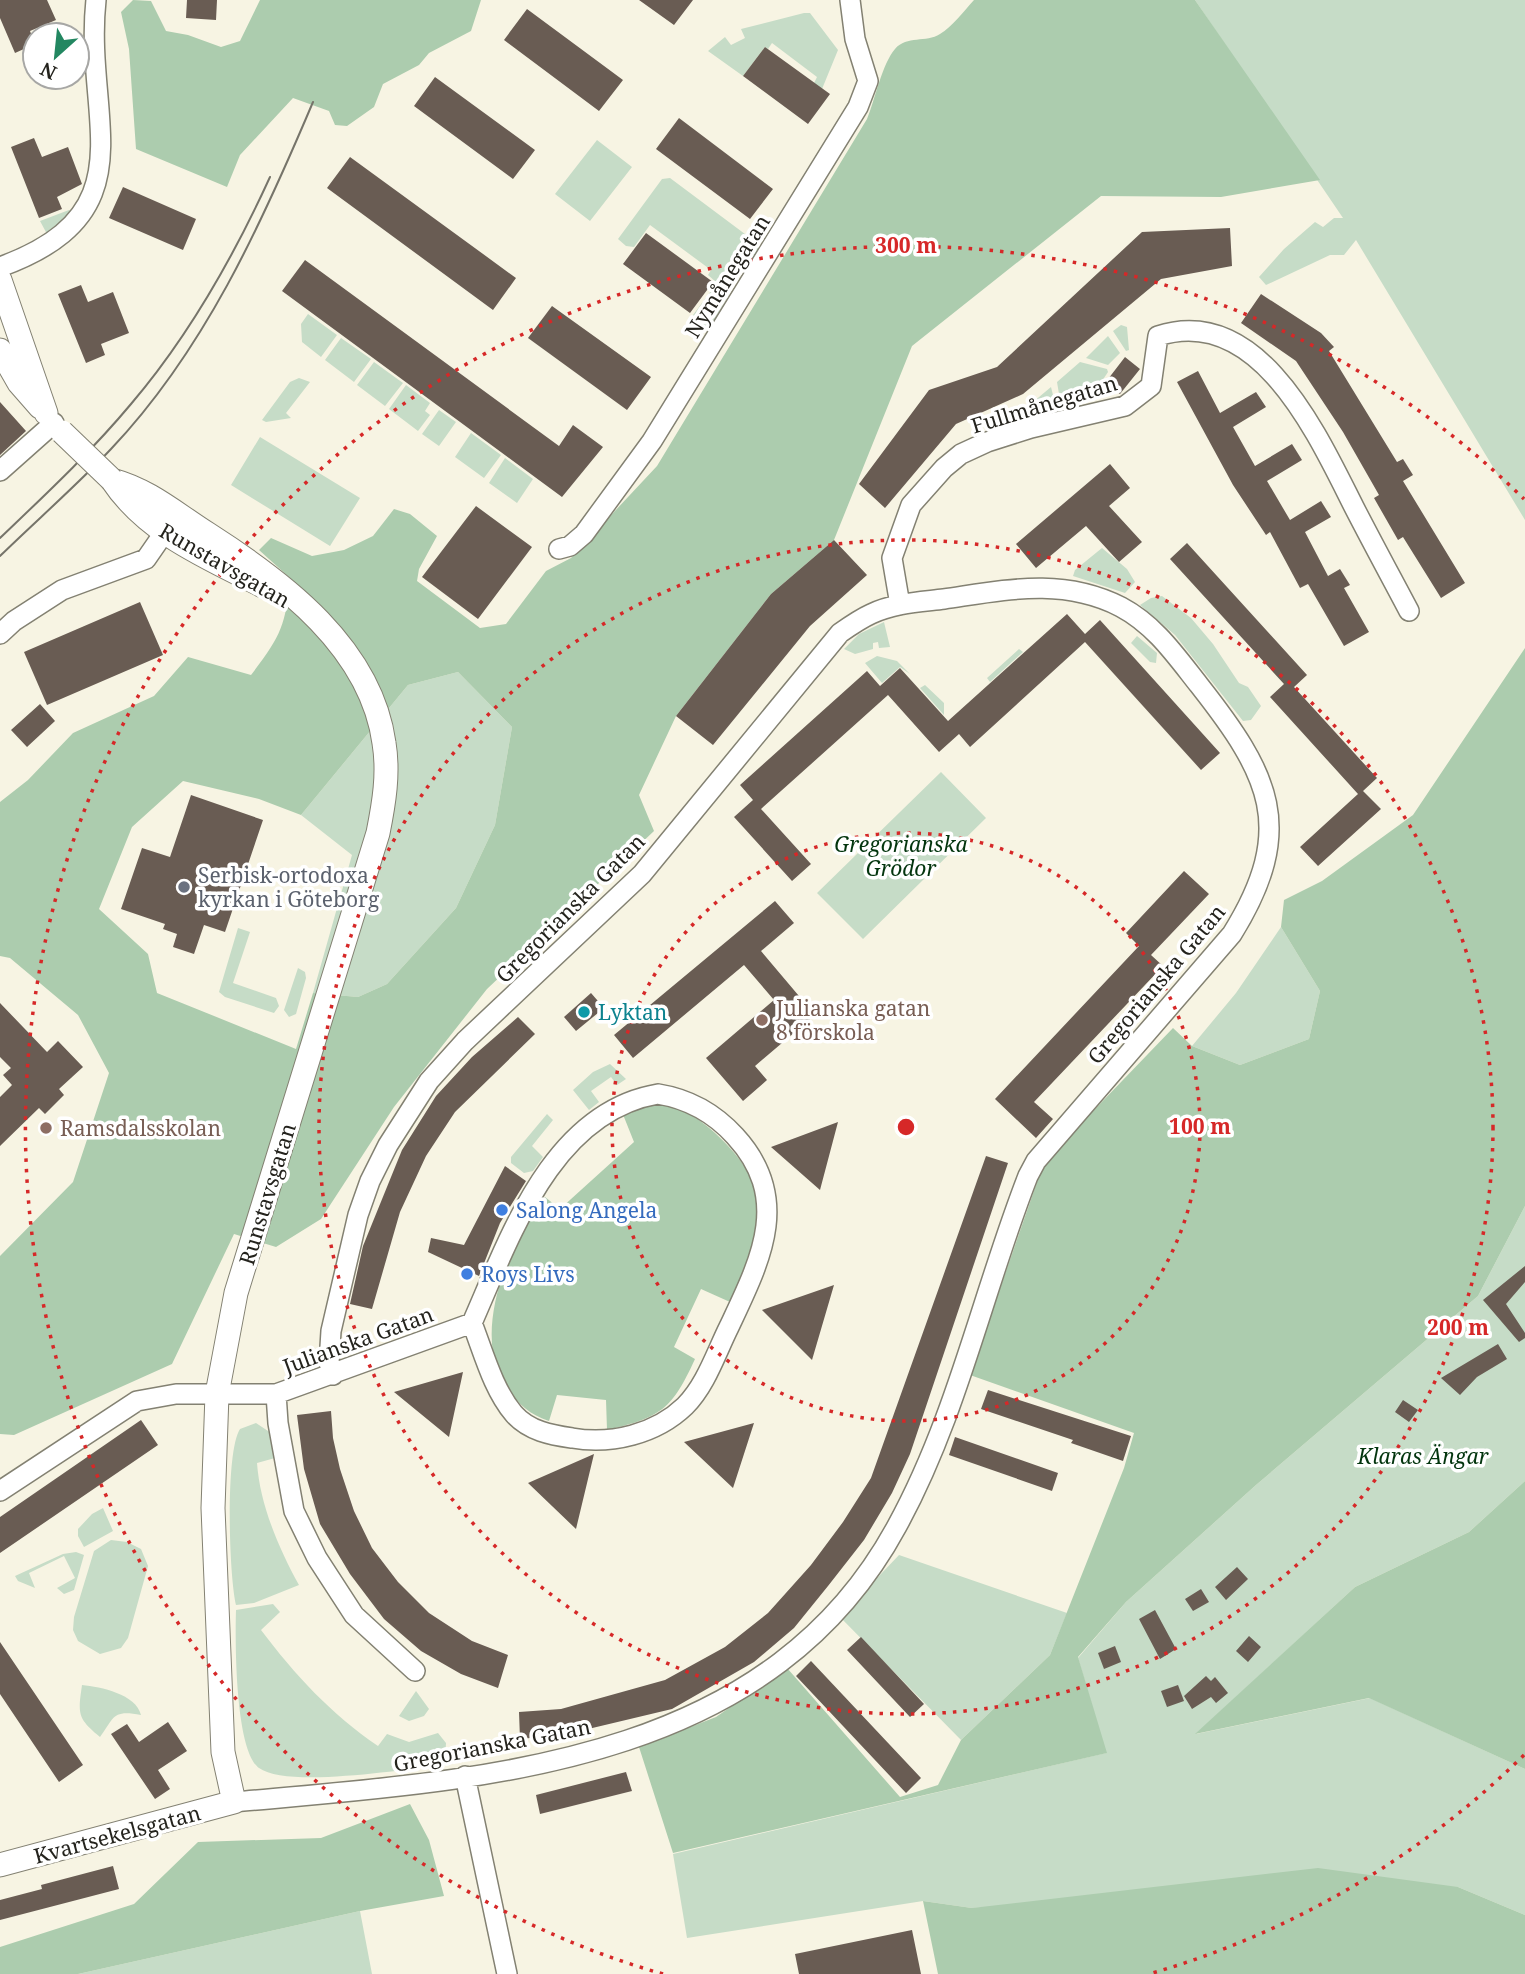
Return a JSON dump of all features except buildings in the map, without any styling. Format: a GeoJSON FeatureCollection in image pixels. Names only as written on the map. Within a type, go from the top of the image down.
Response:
{"type":"FeatureCollection","features":[{"type":"Feature","properties":{"kind":"street"},"geometry":{"type":"LineString","coordinates":[[0,267],[31,256],[61,237],[81,217],[96,188],[101,152],[96,0]]}},
{"type":"Feature","properties":{"kind":"street","name":"Nymånegatan"},"geometry":{"type":"LineString","coordinates":[[559,549],[570,546],[584,534],[652,441],[858,107],[868,81],[855,39],[850,0]]}},
{"type":"Feature","properties":{"kind":"street","name":"Runstavsgatan"},"geometry":{"type":"LineString","coordinates":[[0,280],[54,423]]}},
{"type":"Feature","properties":{"kind":"street","name":"Fullmånegatan"},"geometry":{"type":"LineString","coordinates":[[900,605],[892,558],[911,505],[944,468],[961,454],[987,442],[1031,428],[1125,407],[1151,386],[1158,336],[1197,329],[1243,348],[1298,401],[1409,611]]}},
{"type":"Feature","properties":{"kind":"street","name":"Runstavsgatan"},"geometry":{"type":"LineString","coordinates":[[0,350],[19,383],[54,423],[112,480],[127,502],[170,523],[314,616],[359,671],[384,743],[385,798],[378,833],[236,1293],[217,1394],[213,1508],[223,1752],[234,1802]]}},
{"type":"Feature","properties":{"kind":"street"},"geometry":{"type":"LineString","coordinates":[[0,471],[54,423]]}},
{"type":"Feature","properties":{"kind":"street"},"geometry":{"type":"LineString","coordinates":[[0,634],[14,621],[62,590],[146,559],[170,523]]}},
{"type":"Feature","properties":{"kind":"street","name":"Gregorianska Gatan"},"geometry":{"type":"LineString","coordinates":[[234,1802],[377,1789],[465,1776],[579,1754],[677,1724],[727,1699],[776,1666],[843,1605],[892,1535],[927,1465],[1017,1205],[1036,1161],[1192,983],[1248,909],[1265,857],[1269,828],[1263,782],[1242,741],[1154,630],[1121,607],[1062,589],[1030,586],[900,605],[872,613],[830,642],[642,874],[465,1041],[429,1081],[388,1145],[370,1181],[358,1215],[331,1331],[330,1363],[333,1375]]}},
{"type":"Feature","properties":{"kind":"street"},"geometry":{"type":"LineString","coordinates":[[658,1094],[680,1097],[727,1128],[758,1167],[768,1201],[766,1232],[756,1265],[704,1380],[686,1405],[651,1429],[614,1440],[580,1440],[548,1434],[527,1426],[501,1398],[471,1323],[522,1212],[538,1185],[580,1135],[619,1104],[658,1094]]}},
{"type":"Feature","properties":{"kind":"street","name":"Julianska Gatan"},"geometry":{"type":"LineString","coordinates":[[0,1491],[137,1401],[176,1394],[276,1394],[471,1323]]}},
{"type":"Feature","properties":{"kind":"street"},"geometry":{"type":"LineString","coordinates":[[276,1394],[278,1423],[294,1511],[317,1558],[354,1615],[415,1671]]}},
{"type":"Feature","properties":{"kind":"street"},"geometry":{"type":"LineString","coordinates":[[465,1776],[506,1974]]}},
{"type":"Feature","properties":{"kind":"street","name":"Kvartsekelsgatan"},"geometry":{"type":"LineString","coordinates":[[0,1865],[234,1802]]}},
{"type":"Feature","properties":{"kind":"green space"},"geometry":{"type":"Polygon","coordinates":[[[133,0],[151,1],[166,31],[188,35],[221,47],[240,41],[260,0],[481,0],[471,31],[429,53],[419,65],[383,84],[374,107],[347,126],[335,125],[329,111],[293,98],[240,155],[227,187],[136,149],[129,49],[121,12],[133,0]]]}},
{"type":"Feature","properties":{"kind":"green space"},"geometry":{"type":"Polygon","coordinates":[[[974,0],[1195,0],[1320,180],[1221,197],[1101,196],[912,346],[834,540],[771,594],[676,716],[639,795],[654,831],[487,989],[394,1107],[321,1219],[276,1247],[234,1234],[172,1364],[14,1435],[0,1434],[0,1256],[73,1182],[109,1073],[78,1015],[10,958],[0,956],[0,802],[28,780],[73,733],[154,696],[188,657],[251,675],[269,651],[280,630],[288,594],[290,578],[259,550],[271,538],[312,556],[344,550],[373,536],[394,509],[410,514],[437,536],[419,569],[417,581],[480,628],[506,624],[546,571],[571,558],[657,466],[867,119],[883,73],[895,49],[911,40],[940,34],[974,0]],[[458,672],[408,685],[301,815],[259,799],[183,781],[132,827],[99,909],[148,954],[157,993],[296,1049],[313,993],[358,997],[387,984],[456,908],[495,825],[512,727],[458,672]]]}},
{"type":"Feature","properties":{"kind":"green space"},"geometry":{"type":"Polygon","coordinates":[[[1195,0],[1525,0],[1525,520],[1356,240],[1344,255],[1330,255],[1266,285],[1259,277],[1284,249],[1315,222],[1323,227],[1334,218],[1343,218],[1195,0]]]}},
{"type":"Feature","properties":{"kind":"green space"},"geometry":{"type":"Polygon","coordinates":[[[810,13],[838,50],[822,89],[814,83],[817,77],[772,43],[768,49],[765,47],[743,76],[708,51],[725,37],[731,45],[745,38],[741,29],[810,13]]]}},
{"type":"Feature","properties":{"kind":"green space"},"geometry":{"type":"Polygon","coordinates":[[[597,140],[632,167],[590,221],[555,194],[597,140]]]}},
{"type":"Feature","properties":{"kind":"green space"},"geometry":{"type":"Polygon","coordinates":[[[670,178],[757,243],[759,251],[752,260],[737,252],[727,268],[740,275],[711,326],[701,326],[690,319],[717,283],[708,275],[711,270],[650,225],[634,247],[626,246],[618,239],[662,179],[670,178]]]}},
{"type":"Feature","properties":{"kind":"green space"},"geometry":{"type":"Polygon","coordinates":[[[69,210],[72,212],[47,234],[40,221],[69,210]]]}},
{"type":"Feature","properties":{"kind":"green space"},"geometry":{"type":"Polygon","coordinates":[[[308,314],[337,335],[321,357],[302,342],[301,324],[308,314]]]}},
{"type":"Feature","properties":{"kind":"green space"},"geometry":{"type":"Polygon","coordinates":[[[1121,325],[1127,327],[1129,350],[1126,351],[1113,331],[1121,325]]]}},
{"type":"Feature","properties":{"kind":"green space"},"geometry":{"type":"Polygon","coordinates":[[[1108,336],[1120,353],[1108,365],[1086,358],[1108,336]]]}},
{"type":"Feature","properties":{"kind":"green space"},"geometry":{"type":"Polygon","coordinates":[[[341,338],[371,359],[354,382],[325,360],[341,338]]]}},
{"type":"Feature","properties":{"kind":"green space"},"geometry":{"type":"Polygon","coordinates":[[[374,362],[403,383],[385,406],[357,385],[374,362]]]}},
{"type":"Feature","properties":{"kind":"green space"},"geometry":{"type":"Polygon","coordinates":[[[1080,362],[1107,369],[1108,372],[1100,384],[1059,394],[1057,382],[1080,362]]]}},
{"type":"Feature","properties":{"kind":"green space"},"geometry":{"type":"Polygon","coordinates":[[[299,378],[310,382],[286,413],[291,418],[266,422],[262,420],[290,382],[299,378]]]}},
{"type":"Feature","properties":{"kind":"green space"},"geometry":{"type":"Polygon","coordinates":[[[406,385],[430,403],[425,411],[430,415],[418,431],[389,409],[406,385]]]}},
{"type":"Feature","properties":{"kind":"green space"},"geometry":{"type":"Polygon","coordinates":[[[1051,387],[1057,411],[1009,422],[1051,387]]]}},
{"type":"Feature","properties":{"kind":"green space"},"geometry":{"type":"Polygon","coordinates":[[[439,410],[456,422],[439,446],[422,434],[439,410]]]}},
{"type":"Feature","properties":{"kind":"green space"},"geometry":{"type":"Polygon","coordinates":[[[471,433],[501,455],[484,478],[455,457],[471,433]]]}},
{"type":"Feature","properties":{"kind":"green space"},"geometry":{"type":"Polygon","coordinates":[[[260,437],[360,498],[330,546],[231,485],[260,437]]]}},
{"type":"Feature","properties":{"kind":"green space"},"geometry":{"type":"Polygon","coordinates":[[[505,458],[533,479],[517,503],[489,483],[505,458]]]}},
{"type":"Feature","properties":{"kind":"green space"},"geometry":{"type":"Polygon","coordinates":[[[1102,548],[1127,569],[1135,582],[1125,593],[1073,576],[1075,570],[1102,548]]]}},
{"type":"Feature","properties":{"kind":"green space"},"geometry":{"type":"Polygon","coordinates":[[[1162,596],[1191,618],[1213,644],[1239,683],[1248,687],[1261,706],[1251,720],[1243,721],[1175,635],[1140,605],[1151,598],[1162,596]]]}},
{"type":"Feature","properties":{"kind":"green space"},"geometry":{"type":"Polygon","coordinates":[[[884,622],[890,647],[879,648],[878,642],[873,643],[873,649],[855,654],[844,649],[859,634],[884,622]]]}},
{"type":"Feature","properties":{"kind":"green space"},"geometry":{"type":"Polygon","coordinates":[[[1137,636],[1157,653],[1156,663],[1150,662],[1131,643],[1137,636]]]}},
{"type":"Feature","properties":{"kind":"green space"},"geometry":{"type":"Polygon","coordinates":[[[1525,648],[1525,1206],[1478,1296],[1256,1485],[1126,1602],[1078,1657],[1107,1753],[673,1853],[639,1747],[716,1717],[787,1668],[900,1797],[938,1785],[961,1740],[1050,1655],[1124,1468],[1134,1433],[970,1375],[1044,1162],[1173,1028],[1192,1046],[1240,1065],[1309,1039],[1320,991],[1281,927],[1284,900],[1322,881],[1413,815],[1525,648]]]}},
{"type":"Feature","properties":{"kind":"green space"},"geometry":{"type":"Polygon","coordinates":[[[1019,649],[1023,652],[990,682],[987,678],[1019,649]]]}},
{"type":"Feature","properties":{"kind":"green space"},"geometry":{"type":"Polygon","coordinates":[[[877,656],[897,661],[910,674],[900,667],[882,683],[865,663],[877,656]]]}},
{"type":"Feature","properties":{"kind":"green space"},"geometry":{"type":"Polygon","coordinates":[[[458,672],[512,727],[495,825],[456,908],[387,984],[358,997],[313,993],[352,855],[301,815],[408,685],[458,672]]]}},
{"type":"Feature","properties":{"kind":"green space"},"geometry":{"type":"Polygon","coordinates":[[[925,685],[944,703],[944,715],[920,688],[925,685]]]}},
{"type":"Feature","properties":{"kind":"green space","name":"Gregorianska Grödor"},"geometry":{"type":"Polygon","coordinates":[[[941,772],[986,818],[863,939],[817,893],[941,772]]]}},
{"type":"Feature","properties":{"kind":"green space"},"geometry":{"type":"Polygon","coordinates":[[[1281,927],[1320,991],[1309,1039],[1240,1065],[1192,1046],[1236,993],[1281,927]]]}},
{"type":"Feature","properties":{"kind":"green space"},"geometry":{"type":"Polygon","coordinates":[[[238,928],[250,932],[233,983],[276,998],[279,1006],[274,1013],[225,997],[219,992],[238,928]]]}},
{"type":"Feature","properties":{"kind":"green space"},"geometry":{"type":"Polygon","coordinates":[[[298,968],[305,972],[306,978],[296,1014],[289,1017],[284,1010],[298,968]]]}},
{"type":"Feature","properties":{"kind":"green space"},"geometry":{"type":"Polygon","coordinates":[[[610,1064],[626,1079],[617,1085],[611,1077],[591,1091],[599,1102],[589,1110],[573,1090],[593,1072],[610,1064]]]}},
{"type":"Feature","properties":{"kind":"green space"},"geometry":{"type":"Polygon","coordinates":[[[673,1104],[689,1113],[721,1139],[748,1171],[762,1208],[762,1227],[753,1256],[730,1302],[701,1289],[674,1347],[695,1359],[672,1400],[663,1408],[641,1420],[607,1430],[606,1400],[557,1395],[549,1421],[541,1418],[527,1410],[511,1393],[493,1353],[493,1312],[504,1270],[523,1231],[545,1197],[560,1209],[634,1142],[622,1112],[643,1105],[673,1104]]]}},
{"type":"Feature","properties":{"kind":"green space"},"geometry":{"type":"Polygon","coordinates":[[[547,1114],[553,1120],[532,1146],[543,1157],[533,1171],[524,1173],[511,1163],[511,1157],[547,1114]]]}},
{"type":"Feature","properties":{"kind":"green space","name":"Klaras Ängar"},"geometry":{"type":"Polygon","coordinates":[[[1525,1206],[1525,1481],[1469,1532],[1355,1587],[1196,1734],[1370,1698],[1525,1769],[1525,1915],[1458,1887],[972,1908],[923,1901],[687,1938],[673,1854],[1106,1753],[1078,1658],[1126,1602],[1256,1485],[1478,1296],[1525,1206]]]}},
{"type":"Feature","properties":{"kind":"green space"},"geometry":{"type":"Polygon","coordinates":[[[256,1423],[271,1433],[275,1458],[257,1463],[266,1511],[284,1557],[299,1585],[254,1603],[236,1605],[230,1543],[232,1462],[240,1429],[256,1423]]]}},
{"type":"Feature","properties":{"kind":"green space"},"geometry":{"type":"Polygon","coordinates":[[[1525,1481],[1525,1769],[1369,1698],[1195,1734],[1355,1587],[1469,1532],[1525,1481]]]}},
{"type":"Feature","properties":{"kind":"green space"},"geometry":{"type":"Polygon","coordinates":[[[103,1508],[113,1531],[84,1547],[78,1536],[78,1529],[92,1514],[103,1508]]]}},
{"type":"Feature","properties":{"kind":"green space"},"geometry":{"type":"Polygon","coordinates":[[[111,1540],[127,1542],[141,1549],[148,1566],[128,1638],[121,1648],[100,1654],[78,1641],[73,1630],[74,1617],[94,1551],[111,1540]]]}},
{"type":"Feature","properties":{"kind":"green space"},"geometry":{"type":"Polygon","coordinates":[[[76,1552],[84,1555],[74,1590],[64,1594],[57,1588],[75,1578],[64,1556],[29,1573],[35,1588],[18,1581],[15,1576],[63,1554],[76,1552]]]}},
{"type":"Feature","properties":{"kind":"green space"},"geometry":{"type":"Polygon","coordinates":[[[899,1555],[1067,1613],[1050,1655],[961,1740],[840,1617],[899,1555]]]}},
{"type":"Feature","properties":{"kind":"green space"},"geometry":{"type":"Polygon","coordinates":[[[273,1604],[280,1612],[261,1630],[287,1663],[329,1707],[378,1746],[387,1734],[409,1742],[438,1733],[446,1743],[445,1760],[435,1766],[344,1776],[293,1777],[273,1774],[259,1768],[251,1757],[241,1718],[236,1610],[273,1604]]]}},
{"type":"Feature","properties":{"kind":"green space"},"geometry":{"type":"Polygon","coordinates":[[[82,1685],[108,1690],[125,1697],[138,1708],[141,1715],[119,1714],[111,1720],[100,1737],[81,1715],[82,1685]]]}},
{"type":"Feature","properties":{"kind":"green space"},"geometry":{"type":"Polygon","coordinates":[[[416,1691],[429,1709],[424,1716],[409,1721],[399,1716],[416,1691]]]}},
{"type":"Feature","properties":{"kind":"green space"},"geometry":{"type":"Polygon","coordinates":[[[410,1804],[429,1840],[444,1896],[360,1911],[78,1974],[0,1974],[0,1947],[134,1904],[198,1842],[321,1838],[410,1804]]]}},
{"type":"Feature","properties":{"kind":"green space"},"geometry":{"type":"Polygon","coordinates":[[[1318,1868],[1458,1887],[1525,1915],[1525,1974],[938,1974],[923,1901],[972,1908],[1318,1868]]]}},
{"type":"Feature","properties":{"kind":"green space"},"geometry":{"type":"Polygon","coordinates":[[[360,1911],[372,1974],[78,1974],[360,1911]]]}},
{"type":"Feature","properties":{"kind":"tram line"},"geometry":{"type":"LineString","coordinates":[[0,556],[111,449],[174,371],[202,329],[251,240],[313,102]]}},
{"type":"Feature","properties":{"kind":"tram line"},"geometry":{"type":"LineString","coordinates":[[0,538],[84,456],[152,378],[191,324],[241,237],[270,177]]}},
{"type":"Feature","properties":{"kind":"place","name":"Serbisk-ortodoxa kyrkan i Göteborg"},"geometry":{"type":"Point","coordinates":[184,887]}},
{"type":"Feature","properties":{"kind":"place","name":"Lyktan"},"geometry":{"type":"Point","coordinates":[584,1012]}},
{"type":"Feature","properties":{"kind":"place","name":"Julianska gatan 8 förskola"},"geometry":{"type":"Point","coordinates":[762,1020]}},
{"type":"Feature","properties":{"kind":"place","name":"Ramsdalsskolan"},"geometry":{"type":"Point","coordinates":[46,1128]}},
{"type":"Feature","properties":{"kind":"place","name":"Salong Angela"},"geometry":{"type":"Point","coordinates":[502,1210]}},
{"type":"Feature","properties":{"kind":"place","name":"Roys Livs"},"geometry":{"type":"Point","coordinates":[467,1274]}}]}
